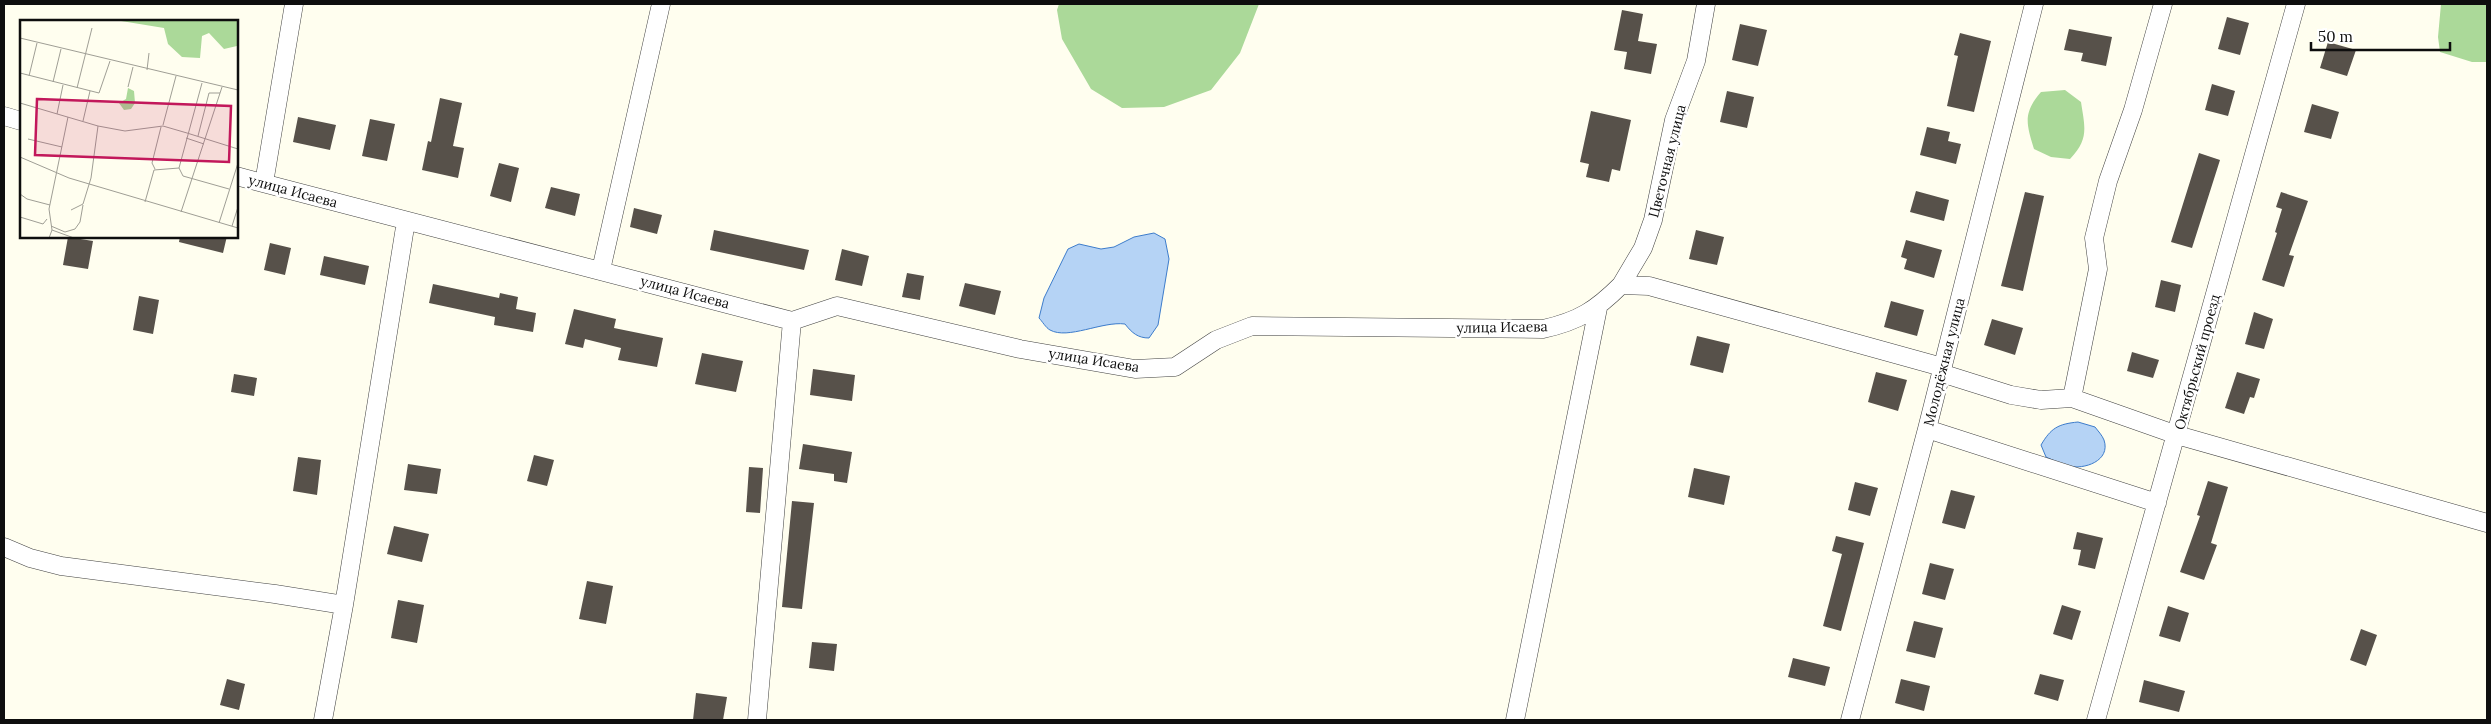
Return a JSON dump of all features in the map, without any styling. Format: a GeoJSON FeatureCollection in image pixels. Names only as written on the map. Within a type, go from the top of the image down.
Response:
{"type":"FeatureCollection","features":[{"type":"Feature","properties":{"kind":"street"},"geometry":{"type":"LineString","coordinates":[[264,183],[294,4]]}},
{"type":"Feature","properties":{"kind":"street"},"geometry":{"type":"LineString","coordinates":[[601,270],[661,4]]}},
{"type":"Feature","properties":{"kind":"street","name":"Цветочная улица"},"geometry":{"type":"LineString","coordinates":[[1622,285],[1643,248],[1653,220],[1674,120],[1696,61],[1706,4]]}},
{"type":"Feature","properties":{"kind":"street","name":"Молодёжная улица"},"geometry":{"type":"LineString","coordinates":[[1850,720],[1927,429],[2034,4]]}},
{"type":"Feature","properties":{"kind":"street"},"geometry":{"type":"LineString","coordinates":[[2072,398],[2098,270],[2094,238],[2108,181],[2133,110],[2163,4]]}},
{"type":"Feature","properties":{"kind":"street","name":"Октябрьский проезд"},"geometry":{"type":"LineString","coordinates":[[2096,720],[2296,4]]}},
{"type":"Feature","properties":{"kind":"street"},"geometry":{"type":"LineString","coordinates":[[4,116],[20,121]]}},
{"type":"Feature","properties":{"kind":"street","name":"улица Исаева"},"geometry":{"type":"LineString","coordinates":[[238,176],[792,321],[837,306],[1020,349],[1135,369],[1175,367],[1216,340],[1252,326],[1544,329],[1562,325],[1598,308],[1622,285]]}},
{"type":"Feature","properties":{"kind":"street"},"geometry":{"type":"LineString","coordinates":[[323,720],[344,606],[406,220]]}},
{"type":"Feature","properties":{"kind":"street"},"geometry":{"type":"LineString","coordinates":[[1622,285],[1649,286],[1941,370],[2011,396],[2041,400],[2072,398],[2177,435],[2487,523]]}},
{"type":"Feature","properties":{"kind":"street"},"geometry":{"type":"LineString","coordinates":[[1516,720],[1598,308]]}},
{"type":"Feature","properties":{"kind":"street"},"geometry":{"type":"LineString","coordinates":[[757,720],[792,321]]}},
{"type":"Feature","properties":{"kind":"street"},"geometry":{"type":"LineString","coordinates":[[1927,429],[2157,503]]}},
{"type":"Feature","properties":{"kind":"street"},"geometry":{"type":"LineString","coordinates":[[4,546],[30,558],[61,566],[275,594],[344,606]]}},
{"type":"Feature","properties":{"kind":"green space"},"geometry":{"type":"Polygon","coordinates":[[[1059,4],[1259,4],[1240,53],[1211,90],[1164,107],[1122,108],[1091,89],[1062,39],[1057,10],[1059,4]]]}},
{"type":"Feature","properties":{"kind":"green space"},"geometry":{"type":"Polygon","coordinates":[[[2441,4],[2487,4],[2487,62],[2472,62],[2440,52],[2438,37],[2441,4]]]}},
{"type":"Feature","properties":{"kind":"green space"},"geometry":{"type":"Polygon","coordinates":[[[2065,90],[2081,102],[2084,126],[2083,139],[2070,159],[2051,157],[2034,149],[2028,125],[2031,106],[2041,92],[2065,90]]]}},
{"type":"Feature","properties":{"kind":"water"},"geometry":{"type":"Polygon","coordinates":[[[1154,233],[1165,239],[1169,259],[1158,325],[1149,338],[1136,334],[1125,324],[1106,325],[1076,332],[1057,332],[1049,329],[1039,318],[1044,298],[1068,249],[1079,244],[1101,249],[1114,247],[1134,237],[1154,233]]]}},
{"type":"Feature","properties":{"kind":"water"},"geometry":{"type":"Polygon","coordinates":[[[2078,422],[2095,427],[2102,436],[2105,447],[2100,459],[2088,465],[2074,467],[2046,457],[2041,445],[2048,435],[2060,426],[2078,422]]]}},
{"type":"Feature","properties":{"kind":"building"},"geometry":{"type":"Polygon","coordinates":[[[1622,10],[1643,14],[1638,41],[1657,44],[1651,74],[1624,69],[1627,52],[1614,50],[1622,10]]]}},
{"type":"Feature","properties":{"kind":"building"},"geometry":{"type":"Polygon","coordinates":[[[2227,17],[2249,23],[2240,55],[2218,49],[2227,17]]]}},
{"type":"Feature","properties":{"kind":"building"},"geometry":{"type":"Polygon","coordinates":[[[1740,24],[1767,30],[1758,66],[1732,60],[1740,24]]]}},
{"type":"Feature","properties":{"kind":"building"},"geometry":{"type":"Polygon","coordinates":[[[2069,29],[2112,37],[2106,66],[2081,61],[2083,53],[2064,50],[2069,29]]]}},
{"type":"Feature","properties":{"kind":"building"},"geometry":{"type":"Polygon","coordinates":[[[1960,33],[1991,41],[1974,112],[1947,106],[1958,56],[1954,55],[1960,33]]]}},
{"type":"Feature","properties":{"kind":"building"},"geometry":{"type":"Polygon","coordinates":[[[2328,42],[2356,50],[2347,76],[2320,68],[2328,42]]]}},
{"type":"Feature","properties":{"kind":"building"},"geometry":{"type":"Polygon","coordinates":[[[2212,84],[2235,91],[2228,116],[2205,110],[2212,84]]]}},
{"type":"Feature","properties":{"kind":"building"},"geometry":{"type":"Polygon","coordinates":[[[1727,91],[1754,97],[1747,128],[1720,122],[1727,91]]]}},
{"type":"Feature","properties":{"kind":"building"},"geometry":{"type":"Polygon","coordinates":[[[440,98],[462,103],[453,146],[464,148],[458,178],[422,170],[428,141],[431,142],[440,98]]]}},
{"type":"Feature","properties":{"kind":"building"},"geometry":{"type":"Polygon","coordinates":[[[2312,104],[2339,112],[2331,139],[2304,132],[2312,104]]]}},
{"type":"Feature","properties":{"kind":"building"},"geometry":{"type":"Polygon","coordinates":[[[1591,111],[1631,120],[1620,171],[1612,169],[1609,182],[1586,177],[1589,164],[1580,162],[1591,111]]]}},
{"type":"Feature","properties":{"kind":"building"},"geometry":{"type":"Polygon","coordinates":[[[298,117],[336,125],[330,150],[293,142],[298,117]]]}},
{"type":"Feature","properties":{"kind":"building"},"geometry":{"type":"Polygon","coordinates":[[[370,119],[395,124],[387,161],[362,156],[370,119]]]}},
{"type":"Feature","properties":{"kind":"building"},"geometry":{"type":"Polygon","coordinates":[[[1927,127],[1950,132],[1948,141],[1961,144],[1956,164],[1920,155],[1927,127]]]}},
{"type":"Feature","properties":{"kind":"building"},"geometry":{"type":"Polygon","coordinates":[[[2199,153],[2220,160],[2192,248],[2171,242],[2199,153]]]}},
{"type":"Feature","properties":{"kind":"building"},"geometry":{"type":"Polygon","coordinates":[[[499,163],[519,168],[511,202],[490,196],[499,163]]]}},
{"type":"Feature","properties":{"kind":"building"},"geometry":{"type":"Polygon","coordinates":[[[551,187],[580,194],[575,216],[545,208],[551,187]]]}},
{"type":"Feature","properties":{"kind":"building"},"geometry":{"type":"Polygon","coordinates":[[[1916,191],[1949,200],[1944,221],[1910,212],[1916,191]]]}},
{"type":"Feature","properties":{"kind":"building"},"geometry":{"type":"Polygon","coordinates":[[[2025,192],[2044,196],[2023,291],[2001,286],[2025,192]]]}},
{"type":"Feature","properties":{"kind":"building"},"geometry":{"type":"Polygon","coordinates":[[[2281,192],[2308,201],[2289,255],[2294,256],[2284,287],[2262,280],[2277,233],[2275,232],[2282,209],[2276,207],[2281,192]]]}},
{"type":"Feature","properties":{"kind":"building"},"geometry":{"type":"Polygon","coordinates":[[[634,208],[662,215],[657,234],[630,227],[634,208]]]}},
{"type":"Feature","properties":{"kind":"building"},"geometry":{"type":"Polygon","coordinates":[[[714,230],[809,250],[804,270],[710,250],[714,230]]]}},
{"type":"Feature","properties":{"kind":"building"},"geometry":{"type":"Polygon","coordinates":[[[1696,230],[1724,237],[1717,265],[1689,259],[1696,230]]]}},
{"type":"Feature","properties":{"kind":"building"},"geometry":{"type":"Polygon","coordinates":[[[68,238],[93,241],[88,269],[63,265],[68,238]]]}},
{"type":"Feature","properties":{"kind":"building"},"geometry":{"type":"Polygon","coordinates":[[[180,238],[227,238],[223,253],[179,242],[180,238]]]}},
{"type":"Feature","properties":{"kind":"building"},"geometry":{"type":"Polygon","coordinates":[[[1906,240],[1942,250],[1934,278],[1904,269],[1907,259],[1901,257],[1906,240]]]}},
{"type":"Feature","properties":{"kind":"building"},"geometry":{"type":"Polygon","coordinates":[[[270,243],[291,248],[285,275],[264,270],[270,243]]]}},
{"type":"Feature","properties":{"kind":"building"},"geometry":{"type":"Polygon","coordinates":[[[842,249],[869,256],[862,286],[835,280],[842,249]]]}},
{"type":"Feature","properties":{"kind":"building"},"geometry":{"type":"Polygon","coordinates":[[[324,256],[369,266],[365,285],[320,275],[324,256]]]}},
{"type":"Feature","properties":{"kind":"building"},"geometry":{"type":"Polygon","coordinates":[[[907,273],[924,276],[920,300],[902,297],[907,273]]]}},
{"type":"Feature","properties":{"kind":"building"},"geometry":{"type":"Polygon","coordinates":[[[2161,280],[2181,285],[2175,312],[2155,307],[2161,280]]]}},
{"type":"Feature","properties":{"kind":"building"},"geometry":{"type":"Polygon","coordinates":[[[965,283],[1001,291],[995,315],[959,306],[965,283]]]}},
{"type":"Feature","properties":{"kind":"building"},"geometry":{"type":"Polygon","coordinates":[[[433,284],[499,298],[500,293],[518,297],[516,309],[536,313],[533,332],[494,325],[495,317],[429,303],[433,284]]]}},
{"type":"Feature","properties":{"kind":"building"},"geometry":{"type":"Polygon","coordinates":[[[139,296],[159,300],[153,334],[133,330],[139,296]]]}},
{"type":"Feature","properties":{"kind":"building"},"geometry":{"type":"Polygon","coordinates":[[[1891,301],[1924,310],[1917,336],[1884,327],[1891,301]]]}},
{"type":"Feature","properties":{"kind":"building"},"geometry":{"type":"Polygon","coordinates":[[[574,309],[616,319],[614,328],[663,338],[657,367],[618,360],[621,348],[585,339],[583,348],[565,344],[574,309]]]}},
{"type":"Feature","properties":{"kind":"building"},"geometry":{"type":"Polygon","coordinates":[[[2254,312],[2273,319],[2264,349],[2245,344],[2254,312]]]}},
{"type":"Feature","properties":{"kind":"building"},"geometry":{"type":"Polygon","coordinates":[[[1992,319],[2023,328],[2015,355],[1984,345],[1992,319]]]}},
{"type":"Feature","properties":{"kind":"building"},"geometry":{"type":"Polygon","coordinates":[[[1697,336],[1730,344],[1723,373],[1690,365],[1697,336]]]}},
{"type":"Feature","properties":{"kind":"building"},"geometry":{"type":"Polygon","coordinates":[[[2132,352],[2159,360],[2153,378],[2127,371],[2132,352]]]}},
{"type":"Feature","properties":{"kind":"building"},"geometry":{"type":"Polygon","coordinates":[[[702,353],[743,361],[736,392],[695,384],[702,353]]]}},
{"type":"Feature","properties":{"kind":"building"},"geometry":{"type":"Polygon","coordinates":[[[813,369],[855,375],[852,401],[810,395],[813,369]]]}},
{"type":"Feature","properties":{"kind":"building"},"geometry":{"type":"Polygon","coordinates":[[[1876,372],[1907,380],[1898,411],[1868,402],[1876,372]]]}},
{"type":"Feature","properties":{"kind":"building"},"geometry":{"type":"Polygon","coordinates":[[[2237,372],[2260,379],[2254,398],[2250,397],[2244,414],[2225,408],[2237,372]]]}},
{"type":"Feature","properties":{"kind":"building"},"geometry":{"type":"Polygon","coordinates":[[[234,374],[257,378],[254,396],[231,392],[234,374]]]}},
{"type":"Feature","properties":{"kind":"building"},"geometry":{"type":"Polygon","coordinates":[[[803,444],[852,452],[847,483],[834,481],[834,474],[799,469],[803,444]]]}},
{"type":"Feature","properties":{"kind":"building"},"geometry":{"type":"Polygon","coordinates":[[[534,455],[554,460],[547,486],[527,481],[534,455]]]}},
{"type":"Feature","properties":{"kind":"building"},"geometry":{"type":"Polygon","coordinates":[[[298,457],[321,460],[317,495],[293,491],[298,457]]]}},
{"type":"Feature","properties":{"kind":"building"},"geometry":{"type":"Polygon","coordinates":[[[408,464],[441,469],[437,494],[404,490],[408,464]]]}},
{"type":"Feature","properties":{"kind":"building"},"geometry":{"type":"Polygon","coordinates":[[[749,467],[763,468],[760,513],[746,512],[749,467]]]}},
{"type":"Feature","properties":{"kind":"building"},"geometry":{"type":"Polygon","coordinates":[[[1694,468],[1730,476],[1724,505],[1688,497],[1694,468]]]}},
{"type":"Feature","properties":{"kind":"building"},"geometry":{"type":"Polygon","coordinates":[[[2208,481],[2228,487],[2211,543],[2217,545],[2204,580],[2180,572],[2200,516],[2197,515],[2208,481]]]}},
{"type":"Feature","properties":{"kind":"building"},"geometry":{"type":"Polygon","coordinates":[[[1855,482],[1878,488],[1870,516],[1848,510],[1855,482]]]}},
{"type":"Feature","properties":{"kind":"building"},"geometry":{"type":"Polygon","coordinates":[[[1951,490],[1975,496],[1965,529],[1942,523],[1951,490]]]}},
{"type":"Feature","properties":{"kind":"building"},"geometry":{"type":"Polygon","coordinates":[[[792,501],[814,503],[802,609],[782,607],[792,501]]]}},
{"type":"Feature","properties":{"kind":"building"},"geometry":{"type":"Polygon","coordinates":[[[394,526],[429,534],[422,562],[387,554],[394,526]]]}},
{"type":"Feature","properties":{"kind":"building"},"geometry":{"type":"Polygon","coordinates":[[[2077,532],[2103,538],[2095,569],[2078,565],[2081,550],[2073,549],[2077,532]]]}},
{"type":"Feature","properties":{"kind":"building"},"geometry":{"type":"Polygon","coordinates":[[[1836,536],[1864,543],[1841,631],[1823,626],[1842,554],[1832,551],[1836,536]]]}},
{"type":"Feature","properties":{"kind":"building"},"geometry":{"type":"Polygon","coordinates":[[[1930,563],[1954,569],[1945,600],[1922,594],[1930,563]]]}},
{"type":"Feature","properties":{"kind":"building"},"geometry":{"type":"Polygon","coordinates":[[[587,581],[613,586],[606,624],[579,619],[587,581]]]}},
{"type":"Feature","properties":{"kind":"building"},"geometry":{"type":"Polygon","coordinates":[[[398,600],[424,605],[417,643],[391,638],[398,600]]]}},
{"type":"Feature","properties":{"kind":"building"},"geometry":{"type":"Polygon","coordinates":[[[2062,605],[2081,611],[2072,640],[2053,634],[2062,605]]]}},
{"type":"Feature","properties":{"kind":"building"},"geometry":{"type":"Polygon","coordinates":[[[2168,606],[2189,613],[2180,642],[2159,636],[2168,606]]]}},
{"type":"Feature","properties":{"kind":"building"},"geometry":{"type":"Polygon","coordinates":[[[1914,621],[1943,628],[1935,658],[1906,651],[1914,621]]]}},
{"type":"Feature","properties":{"kind":"building"},"geometry":{"type":"Polygon","coordinates":[[[2361,629],[2377,635],[2366,666],[2350,660],[2361,629]]]}},
{"type":"Feature","properties":{"kind":"building"},"geometry":{"type":"Polygon","coordinates":[[[812,642],[837,644],[834,671],[809,668],[812,642]]]}},
{"type":"Feature","properties":{"kind":"building"},"geometry":{"type":"Polygon","coordinates":[[[1793,658],[1830,667],[1825,686],[1788,677],[1793,658]]]}},
{"type":"Feature","properties":{"kind":"building"},"geometry":{"type":"Polygon","coordinates":[[[2040,674],[2064,680],[2058,701],[2034,694],[2040,674]]]}},
{"type":"Feature","properties":{"kind":"building"},"geometry":{"type":"Polygon","coordinates":[[[227,679],[245,684],[239,710],[220,705],[227,679]]]}},
{"type":"Feature","properties":{"kind":"building"},"geometry":{"type":"Polygon","coordinates":[[[1901,679],[1930,686],[1924,711],[1895,703],[1901,679]]]}},
{"type":"Feature","properties":{"kind":"building"},"geometry":{"type":"Polygon","coordinates":[[[2144,680],[2185,691],[2179,712],[2139,702],[2144,680]]]}},
{"type":"Feature","properties":{"kind":"building"},"geometry":{"type":"Polygon","coordinates":[[[696,693],[727,697],[723,720],[693,720],[696,693]]]}}]}
